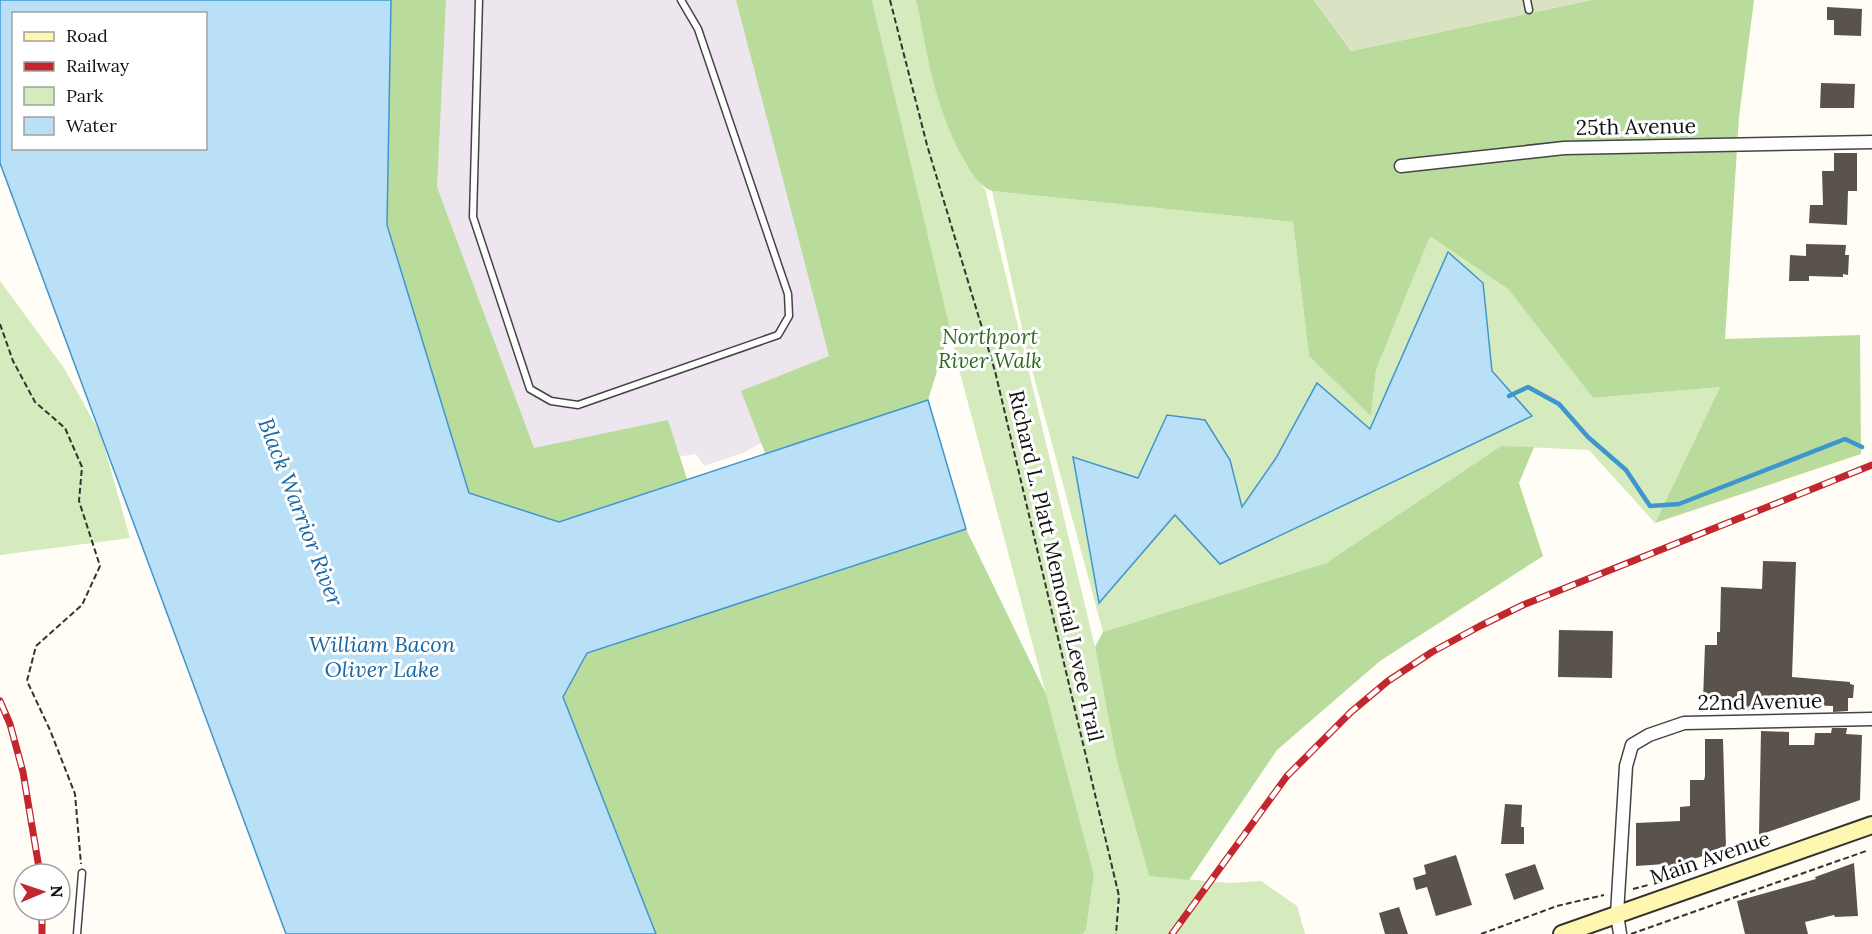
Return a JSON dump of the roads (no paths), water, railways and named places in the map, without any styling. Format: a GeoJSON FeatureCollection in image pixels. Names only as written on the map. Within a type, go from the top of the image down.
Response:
{"type":"FeatureCollection","features":[{"type":"Feature","properties":{"kind":"main road","name":"Main Avenue"},"geometry":{"type":"LineString","coordinates":[[1562,934],[1872,825]]}},
{"type":"Feature","properties":{"kind":"street","name":"25th Avenue"},"geometry":{"type":"LineString","coordinates":[[1401,166],[1564,148],[1872,142]]}},
{"type":"Feature","properties":{"kind":"street","name":"22nd Avenue"},"geometry":{"type":"LineString","coordinates":[[1617,914],[1626,766],[1632,746],[1651,734],[1684,723],[1872,719]]}},
{"type":"Feature","properties":{"kind":"street"},"geometry":{"type":"LineString","coordinates":[[1617,914],[1620,934]]}},
{"type":"Feature","properties":{"kind":"lane"},"geometry":{"type":"LineString","coordinates":[[479,0],[473,217],[530,389],[551,401],[578,405],[778,335],[789,316],[788,294],[732,128],[698,29],[681,0]]}},
{"type":"Feature","properties":{"kind":"lane"},"geometry":{"type":"LineString","coordinates":[[1527,0],[1529,10]]}},
{"type":"Feature","properties":{"kind":"lane"},"geometry":{"type":"LineString","coordinates":[[77,934],[81,873]]}},
{"type":"Feature","properties":{"kind":"water","name":"William Bacon Oliver Lake"},"geometry":{"type":"Polygon","coordinates":[[[0,0],[391,0],[387,225],[469,493],[559,522],[928,400],[966,529],[587,653],[563,697],[656,934],[286,934],[0,163],[0,0]]]}},
{"type":"Feature","properties":{"kind":"water"},"geometry":{"type":"Polygon","coordinates":[[[1448,252],[1483,283],[1492,371],[1532,416],[1220,564],[1175,515],[1099,603],[1073,457],[1138,478],[1167,415],[1205,420],[1230,460],[1242,507],[1276,458],[1317,383],[1370,429],[1448,252]]]}},
{"type":"Feature","properties":{"kind":"waterway"},"geometry":{"type":"LineString","coordinates":[[1509,396],[1528,387],[1559,404],[1588,437],[1626,470],[1650,506],[1679,504],[1845,439],[1862,447]]}},
{"type":"Feature","properties":{"kind":"railway"},"geometry":{"type":"LineString","coordinates":[[1172,934],[1287,776],[1351,712],[1388,681],[1432,652],[1523,605],[1872,465]]}},
{"type":"Feature","properties":{"kind":"railway"},"geometry":{"type":"LineString","coordinates":[[0,701],[10,724],[23,772],[38,862]]}},
{"type":"Feature","properties":{"kind":"railway"},"geometry":{"type":"LineString","coordinates":[[42,922],[42,934]]}},
{"type":"Feature","properties":{"kind":"park label","name":"Northport River Walk"},"geometry":{"type":"Point","coordinates":[990,349]}},
{"type":"Feature","properties":{"kind":"water label","name":"Black Warrior River"},"geometry":{"type":"Point","coordinates":[301,512]}}]}
